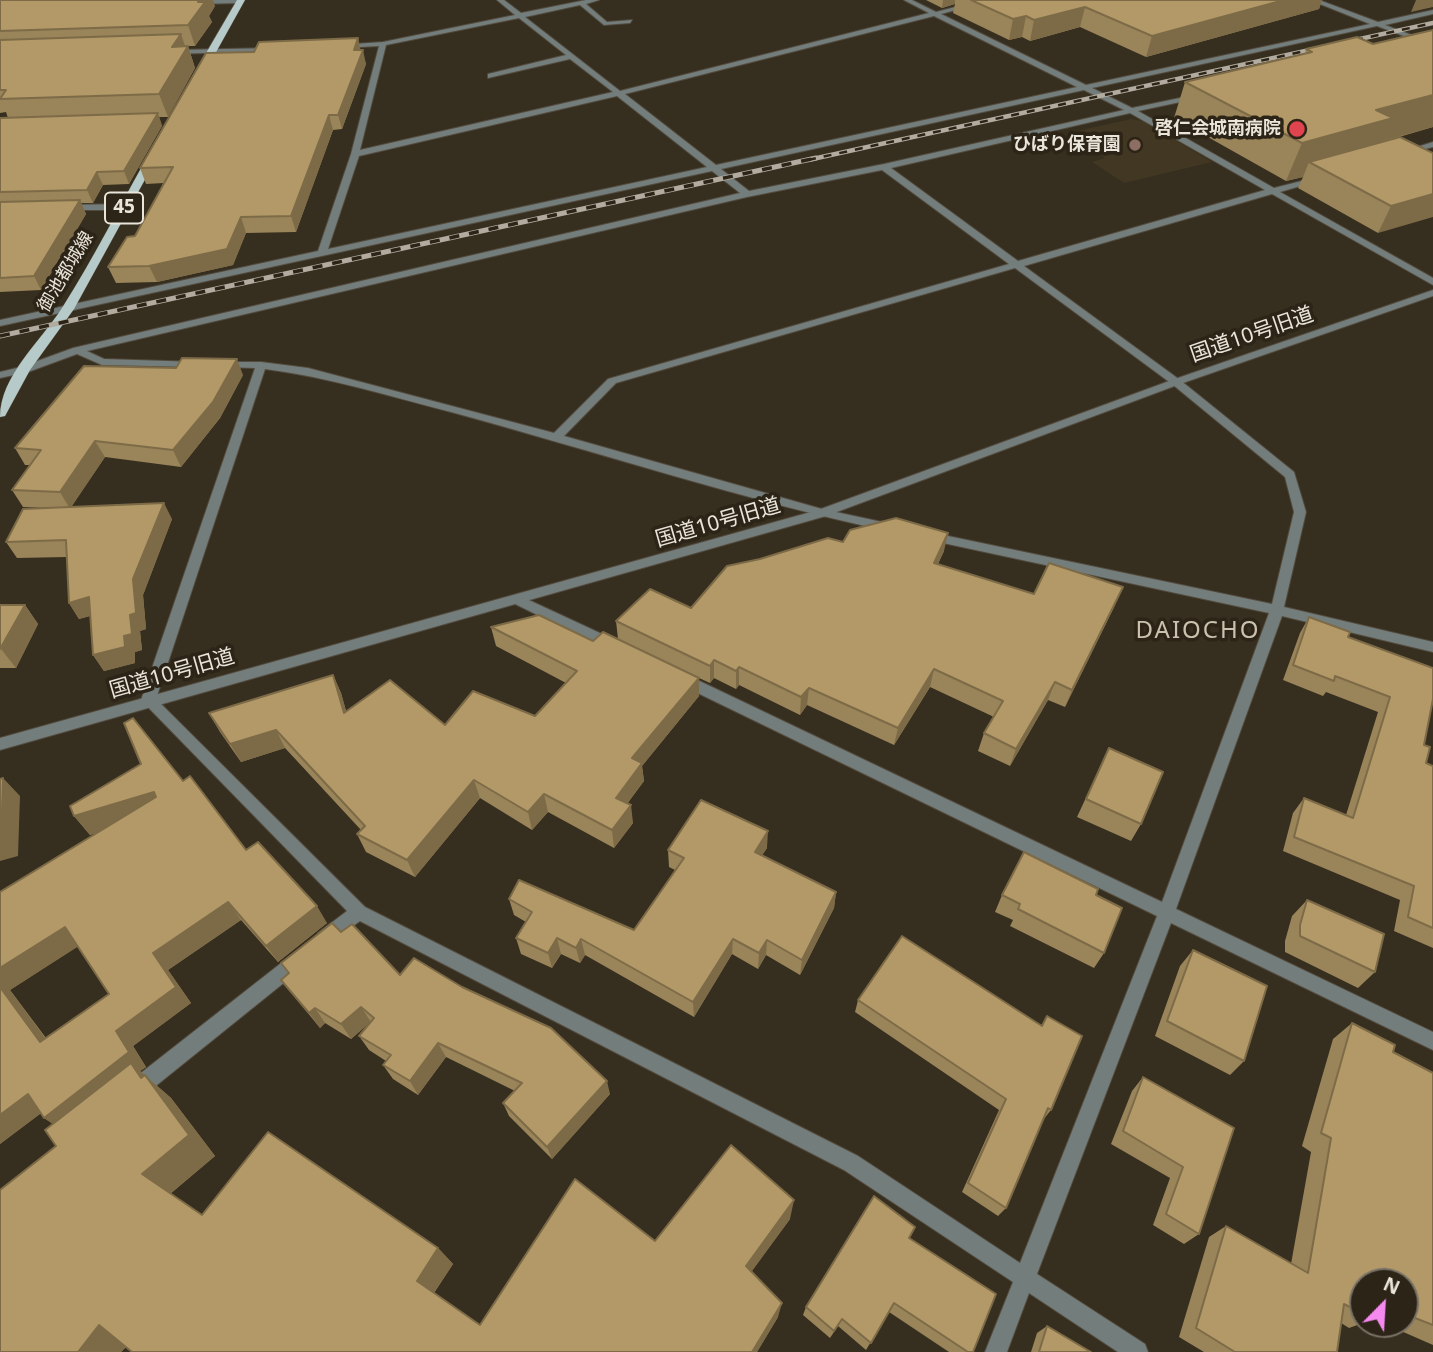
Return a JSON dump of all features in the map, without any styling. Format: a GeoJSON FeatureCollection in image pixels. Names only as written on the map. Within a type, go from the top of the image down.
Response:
{"type":"FeatureCollection","features":[{"type":"Feature","properties":{"kind":"main road"},"geometry":{"type":"LineString","coordinates":[[192,86],[241,0]]}},
{"type":"Feature","properties":{"kind":"main road","name":"御池都城線"},"geometry":{"type":"LineString","coordinates":[[0,413],[24,370],[68,309],[160,142]]}},
{"type":"Feature","properties":{"kind":"street"},"geometry":{"type":"LineString","coordinates":[[187,2],[241,0]]}},
{"type":"Feature","properties":{"kind":"street"},"geometry":{"type":"LineString","coordinates":[[499,0],[715,166],[747,194]]}},
{"type":"Feature","properties":{"kind":"street"},"geometry":{"type":"LineString","coordinates":[[331,46],[383,44],[596,0]]}},
{"type":"Feature","properties":{"kind":"street"},"geometry":{"type":"LineString","coordinates":[[907,0],[1132,110],[1433,282]]}},
{"type":"Feature","properties":{"kind":"street"},"geometry":{"type":"LineString","coordinates":[[355,153],[620,93],[990,0]]}},
{"type":"Feature","properties":{"kind":"street"},"geometry":{"type":"LineString","coordinates":[[1313,0],[1432,43]]}},
{"type":"Feature","properties":{"kind":"street"},"geometry":{"type":"LineString","coordinates":[[581,3],[606,24],[630,21]]}},
{"type":"Feature","properties":{"kind":"street"},"geometry":{"type":"LineString","coordinates":[[0,323],[1433,12]]}},
{"type":"Feature","properties":{"kind":"street"},"geometry":{"type":"LineString","coordinates":[[1415,46],[1432,43]]}},
{"type":"Feature","properties":{"kind":"street"},"geometry":{"type":"LineString","coordinates":[[322,252],[355,153],[383,44]]}},
{"type":"Feature","properties":{"kind":"street"},"geometry":{"type":"LineString","coordinates":[[159,52],[278,48]]}},
{"type":"Feature","properties":{"kind":"street"},"geometry":{"type":"LineString","coordinates":[[491,76],[572,56]]}},
{"type":"Feature","properties":{"kind":"street"},"geometry":{"type":"LineString","coordinates":[[0,375],[24,370],[77,350],[747,194],[884,167],[1200,95]]}},
{"type":"Feature","properties":{"kind":"street"},"geometry":{"type":"LineString","coordinates":[[1393,156],[1433,144]]}},
{"type":"Feature","properties":{"kind":"street"},"geometry":{"type":"LineString","coordinates":[[884,167],[1176,382],[1290,475],[1300,512],[1277,610],[1166,913],[996,1352]]}},
{"type":"Feature","properties":{"kind":"street"},"geometry":{"type":"LineString","coordinates":[[556,437],[612,381],[1328,175]]}},
{"type":"Feature","properties":{"kind":"street"},"geometry":{"type":"LineString","coordinates":[[55,209],[124,207]]}},
{"type":"Feature","properties":{"kind":"street","name":"国道10号旧道"},"geometry":{"type":"LineString","coordinates":[[0,744],[148,700],[518,600],[822,513],[1176,382],[1433,293]]}},
{"type":"Feature","properties":{"kind":"street"},"geometry":{"type":"LineString","coordinates":[[77,350],[102,362],[261,365],[308,371],[556,437],[822,513],[1277,610],[1433,647]]}},
{"type":"Feature","properties":{"kind":"street"},"geometry":{"type":"LineString","coordinates":[[261,365],[148,700],[359,912],[851,1164],[1137,1352]]}},
{"type":"Feature","properties":{"kind":"street"},"geometry":{"type":"LineString","coordinates":[[518,600],[630,654]]}},
{"type":"Feature","properties":{"kind":"street"},"geometry":{"type":"LineString","coordinates":[[668,672],[1433,1041]]}},
{"type":"Feature","properties":{"kind":"street"},"geometry":{"type":"LineString","coordinates":[[120,1102],[359,912]]}},
{"type":"Feature","properties":{"kind":"shaded area","name":"ひばり保育園"},"geometry":{"type":"Polygon","coordinates":[[[1131,119],[1143,121],[1212,162],[1124,183],[1092,162],[1105,158],[1068,133],[1131,119]]]}},
{"type":"Feature","properties":{"kind":"building"},"geometry":{"type":"Polygon","coordinates":[[[0,0],[205,2],[188,25],[0,31],[0,0]]]}},
{"type":"Feature","properties":{"kind":"building"},"geometry":{"type":"Polygon","coordinates":[[[971,0],[1284,0],[1152,36],[1085,7],[1034,20],[1026,16],[1013,19],[971,0]]]}},
{"type":"Feature","properties":{"kind":"building"},"geometry":{"type":"Polygon","coordinates":[[[1433,30],[1433,95],[1376,110],[1393,118],[1302,143],[1185,82],[1312,52],[1306,49],[1357,37],[1373,44],[1433,30]]]}},
{"type":"Feature","properties":{"kind":"building"},"geometry":{"type":"Polygon","coordinates":[[[181,34],[172,47],[188,46],[159,94],[0,99],[6,90],[0,90],[0,40],[181,34]]]}},
{"type":"Feature","properties":{"kind":"building"},"geometry":{"type":"Polygon","coordinates":[[[358,38],[354,50],[363,50],[338,115],[329,115],[291,216],[241,217],[227,249],[149,266],[108,267],[127,237],[135,236],[173,167],[140,168],[206,53],[254,52],[259,42],[358,38]]]}},
{"type":"Feature","properties":{"kind":"building"},"geometry":{"type":"Polygon","coordinates":[[[158,113],[124,171],[97,172],[87,190],[0,192],[0,118],[158,113]]]}},
{"type":"Feature","properties":{"kind":"building"},"geometry":{"type":"Polygon","coordinates":[[[1400,137],[1433,153],[1433,194],[1391,206],[1309,162],[1400,137]]]}},
{"type":"Feature","properties":{"kind":"building"},"geometry":{"type":"Polygon","coordinates":[[[80,200],[34,276],[0,278],[0,202],[80,200]]]}},
{"type":"Feature","properties":{"kind":"building"},"geometry":{"type":"Polygon","coordinates":[[[182,358],[237,359],[213,402],[173,450],[95,441],[60,492],[12,490],[41,450],[15,448],[84,366],[176,368],[182,358]]]}},
{"type":"Feature","properties":{"kind":"building"},"geometry":{"type":"Polygon","coordinates":[[[164,503],[133,579],[136,613],[130,615],[132,634],[124,636],[125,647],[93,655],[89,597],[69,603],[66,540],[6,542],[23,509],[164,503]]]}},
{"type":"Feature","properties":{"kind":"building"},"geometry":{"type":"Polygon","coordinates":[[[896,518],[948,533],[934,563],[1034,594],[1049,563],[1123,587],[1072,690],[1055,682],[1016,749],[984,733],[1003,701],[934,669],[898,728],[809,688],[801,697],[739,667],[736,671],[714,660],[710,666],[616,621],[650,589],[691,608],[727,566],[828,538],[843,542],[850,530],[896,518]]]}},
{"type":"Feature","properties":{"kind":"building"},"geometry":{"type":"Polygon","coordinates":[[[0,605],[25,605],[0,649],[0,605]]]}},
{"type":"Feature","properties":{"kind":"building"},"geometry":{"type":"Polygon","coordinates":[[[539,615],[593,641],[603,632],[699,678],[632,758],[642,763],[616,798],[631,805],[612,830],[544,794],[528,812],[474,780],[407,860],[357,834],[365,826],[276,730],[230,744],[209,713],[333,675],[344,713],[390,680],[445,725],[473,691],[535,716],[577,671],[491,627],[539,615]]]}},
{"type":"Feature","properties":{"kind":"building"},"geometry":{"type":"Polygon","coordinates":[[[1309,617],[1350,632],[1348,637],[1433,668],[1433,699],[1424,745],[1430,747],[1426,763],[1433,766],[1433,928],[1408,917],[1414,886],[1294,837],[1304,798],[1353,818],[1390,697],[1335,676],[1334,681],[1293,665],[1309,617]]]}},
{"type":"Feature","properties":{"kind":"building"},"geometry":{"type":"Polygon","coordinates":[[[133,718],[183,781],[190,776],[246,850],[258,842],[317,906],[266,946],[228,902],[153,953],[176,987],[116,1031],[129,1052],[44,1118],[28,1094],[0,1115],[0,987],[40,1042],[109,994],[65,927],[0,968],[0,892],[156,797],[154,792],[74,816],[70,806],[141,764],[124,723],[133,718]]]}},
{"type":"Feature","properties":{"kind":"building"},"geometry":{"type":"Polygon","coordinates":[[[1109,748],[1163,772],[1141,824],[1086,799],[1109,748]]]}},
{"type":"Feature","properties":{"kind":"building"},"geometry":{"type":"Polygon","coordinates":[[[3,778],[1,839],[0,839],[0,779],[3,778]]]}},
{"type":"Feature","properties":{"kind":"building"},"geometry":{"type":"Polygon","coordinates":[[[701,800],[768,831],[755,852],[836,892],[802,960],[767,940],[759,953],[733,939],[693,1002],[581,939],[576,948],[557,938],[548,953],[516,938],[532,912],[509,899],[519,880],[634,930],[684,858],[668,850],[701,800]]]}},
{"type":"Feature","properties":{"kind":"building"},"geometry":{"type":"Polygon","coordinates":[[[1024,852],[1098,889],[1096,895],[1122,908],[1104,953],[1018,909],[1020,904],[1002,895],[1024,852]]]}},
{"type":"Feature","properties":{"kind":"building"},"geometry":{"type":"Polygon","coordinates":[[[1307,900],[1384,934],[1375,972],[1300,936],[1307,900]]]}},
{"type":"Feature","properties":{"kind":"building"},"geometry":{"type":"Polygon","coordinates":[[[332,923],[341,932],[352,924],[400,975],[414,958],[462,987],[551,1028],[607,1081],[547,1147],[503,1103],[522,1083],[438,1043],[410,1081],[383,1065],[391,1055],[359,1036],[374,1018],[361,1007],[341,1024],[315,1008],[309,1013],[281,980],[289,973],[281,963],[332,923]]]}},
{"type":"Feature","properties":{"kind":"building"},"geometry":{"type":"Polygon","coordinates":[[[902,936],[1042,1026],[1047,1016],[1082,1036],[1006,1208],[968,1183],[1006,1099],[858,1000],[902,936]]]}},
{"type":"Feature","properties":{"kind":"building"},"geometry":{"type":"Polygon","coordinates":[[[1193,950],[1267,986],[1244,1061],[1167,1021],[1193,950]]]}},
{"type":"Feature","properties":{"kind":"building"},"geometry":{"type":"Polygon","coordinates":[[[1352,1023],[1395,1045],[1393,1052],[1433,1073],[1433,1325],[1419,1320],[1419,1268],[1349,1268],[1349,1307],[1344,1304],[1337,1352],[1235,1352],[1196,1328],[1226,1226],[1308,1273],[1331,1138],[1321,1133],[1352,1023]]]}},
{"type":"Feature","properties":{"kind":"building"},"geometry":{"type":"Polygon","coordinates":[[[131,1063],[141,1078],[145,1075],[189,1135],[142,1174],[202,1215],[268,1132],[438,1248],[417,1281],[480,1325],[575,1179],[655,1241],[731,1145],[794,1200],[746,1266],[782,1303],[752,1352],[132,1352],[99,1325],[78,1352],[0,1352],[0,1190],[56,1146],[45,1130],[131,1063]]]}},
{"type":"Feature","properties":{"kind":"building"},"geometry":{"type":"Polygon","coordinates":[[[1143,1077],[1234,1128],[1199,1234],[1166,1214],[1183,1167],[1123,1131],[1143,1077]]]}},
{"type":"Feature","properties":{"kind":"building"},"geometry":{"type":"Polygon","coordinates":[[[874,1196],[915,1227],[909,1238],[996,1294],[973,1352],[968,1352],[894,1303],[871,1343],[842,1319],[834,1331],[806,1307],[874,1196]]]}},
{"type":"Feature","properties":{"kind":"building"},"geometry":{"type":"Polygon","coordinates":[[[1047,1326],[1091,1352],[1039,1352],[1047,1326]]]}},
{"type":"Feature","properties":{"kind":"railway"},"geometry":{"type":"LineString","coordinates":[[808,160],[1433,23]]}},
{"type":"Feature","properties":{"kind":"railway"},"geometry":{"type":"LineString","coordinates":[[0,336],[816,158]]}},
{"type":"Feature","properties":{"kind":"place","name":"啓仁会城南病院"},"geometry":{"type":"Point","coordinates":[1297,129]}},
{"type":"Feature","properties":{"kind":"place","name":"ひばり保育園"},"geometry":{"type":"Point","coordinates":[1135,145]}},
{"type":"Feature","properties":{"kind":"district","name":"DAIOCHO"},"geometry":{"type":"Point","coordinates":[1198,631]}}]}
